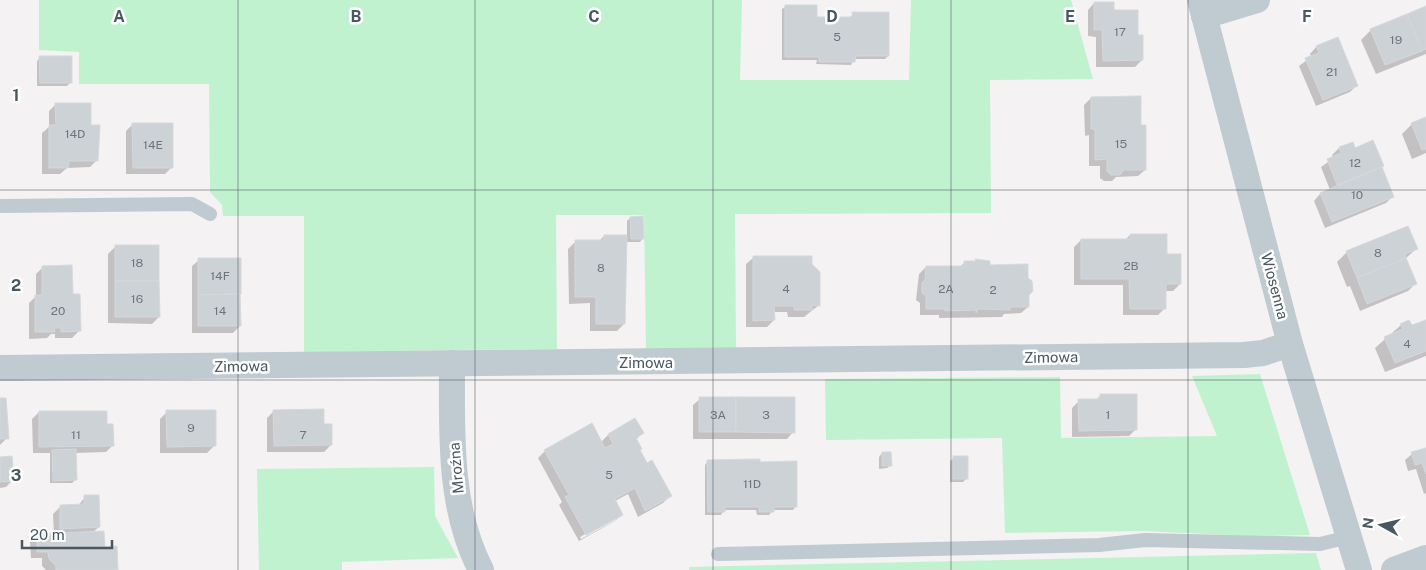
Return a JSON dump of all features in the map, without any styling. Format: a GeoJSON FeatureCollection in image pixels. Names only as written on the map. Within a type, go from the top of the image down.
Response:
{"type":"FeatureCollection","features":[{"type":"Feature","properties":{"kind":"street"},"geometry":{"type":"LineString","coordinates":[[1202,8],[1257,0]]}},
{"type":"Feature","properties":{"kind":"street","name":"Wiosenna"},"geometry":{"type":"LineString","coordinates":[[1202,8],[1290,344],[1359,570]]}},
{"type":"Feature","properties":{"kind":"street","name":"Zimowa"},"geometry":{"type":"LineString","coordinates":[[0,368],[452,362],[870,361],[1244,356],[1262,353],[1290,344]]}},
{"type":"Feature","properties":{"kind":"street","name":"Mroźna"},"geometry":{"type":"LineString","coordinates":[[452,362],[456,486],[468,540],[481,570]]}},
{"type":"Feature","properties":{"kind":"street"},"geometry":{"type":"LineString","coordinates":[[1394,570],[1426,558]]}},
{"type":"Feature","properties":{"kind":"lane"},"geometry":{"type":"LineString","coordinates":[[0,206],[192,204],[210,214]]}},
{"type":"Feature","properties":{"kind":"lane"},"geometry":{"type":"LineString","coordinates":[[718,554],[1099,545],[1145,540],[1320,544],[1349,536]]}},
{"type":"Feature","properties":{"kind":"green space"},"geometry":{"type":"Polygon","coordinates":[[[39,0],[742,0],[740,80],[909,80],[911,0],[1071,0],[1093,79],[990,80],[991,213],[735,214],[736,348],[646,349],[644,215],[556,215],[557,349],[304,352],[304,216],[223,216],[222,205],[210,192],[209,84],[79,84],[79,52],[39,50],[39,0]]]}},
{"type":"Feature","properties":{"kind":"green space"},"geometry":{"type":"Polygon","coordinates":[[[1260,374],[1310,535],[1250,536],[1143,531],[1005,533],[1002,438],[826,440],[825,379],[1060,377],[1061,438],[1217,436],[1192,376],[1260,374]]]}},
{"type":"Feature","properties":{"kind":"green space"},"geometry":{"type":"Polygon","coordinates":[[[434,467],[435,516],[458,558],[342,562],[342,570],[259,570],[257,469],[434,467]]]}},
{"type":"Feature","properties":{"kind":"green space"},"geometry":{"type":"Polygon","coordinates":[[[1316,553],[1321,570],[689,570],[689,567],[1316,553]]]}},
{"type":"Feature","properties":{"kind":"building"},"geometry":{"type":"Polygon","coordinates":[[[1094,2],[1114,2],[1114,10],[1138,10],[1138,35],[1143,35],[1143,60],[1103,61],[1102,30],[1094,30],[1094,2]]]}},
{"type":"Feature","properties":{"kind":"building"},"geometry":{"type":"Polygon","coordinates":[[[785,5],[817,5],[817,17],[853,17],[852,12],[889,12],[889,56],[856,56],[855,62],[819,62],[819,57],[785,57],[785,5]]]}},
{"type":"Feature","properties":{"kind":"building"},"geometry":{"type":"Polygon","coordinates":[[[1426,6],[1426,49],[1422,51],[1407,14],[1426,6]]]}},
{"type":"Feature","properties":{"kind":"building"},"geometry":{"type":"Polygon","coordinates":[[[1407,14],[1422,51],[1385,65],[1370,29],[1407,14]]]}},
{"type":"Feature","properties":{"kind":"building"},"geometry":{"type":"Polygon","coordinates":[[[1338,37],[1358,86],[1323,100],[1305,58],[1319,53],[1316,46],[1338,37]]]}},
{"type":"Feature","properties":{"kind":"building"},"geometry":{"type":"Polygon","coordinates":[[[39,56],[72,56],[72,83],[40,83],[39,56]]]}},
{"type":"Feature","properties":{"kind":"building"},"geometry":{"type":"Polygon","coordinates":[[[1141,96],[1141,125],[1146,125],[1146,170],[1124,170],[1120,175],[1111,175],[1107,171],[1107,159],[1095,160],[1095,129],[1091,129],[1091,97],[1141,96]]]}},
{"type":"Feature","properties":{"kind":"building"},"geometry":{"type":"Polygon","coordinates":[[[55,103],[91,103],[91,125],[100,125],[98,161],[69,161],[68,168],[49,168],[49,125],[56,125],[55,103]]]}},
{"type":"Feature","properties":{"kind":"building"},"geometry":{"type":"Polygon","coordinates":[[[1426,117],[1426,149],[1422,150],[1411,123],[1426,117]]]}},
{"type":"Feature","properties":{"kind":"building"},"geometry":{"type":"Polygon","coordinates":[[[132,123],[173,123],[173,168],[133,168],[132,123]]]}},
{"type":"Feature","properties":{"kind":"building"},"geometry":{"type":"Polygon","coordinates":[[[1373,140],[1384,166],[1337,185],[1327,159],[1341,153],[1339,147],[1353,142],[1355,148],[1373,140]]]}},
{"type":"Feature","properties":{"kind":"building"},"geometry":{"type":"Polygon","coordinates":[[[1382,167],[1394,197],[1332,222],[1320,193],[1382,167]]]}},
{"type":"Feature","properties":{"kind":"building"},"geometry":{"type":"Polygon","coordinates":[[[643,216],[644,239],[631,239],[630,217],[643,216]]]}},
{"type":"Feature","properties":{"kind":"building"},"geometry":{"type":"Polygon","coordinates":[[[1408,226],[1418,249],[1405,254],[1406,258],[1357,278],[1346,251],[1408,226]]]}},
{"type":"Feature","properties":{"kind":"building"},"geometry":{"type":"Polygon","coordinates":[[[1130,234],[1167,234],[1167,254],[1181,254],[1181,284],[1166,284],[1166,309],[1130,309],[1129,279],[1081,279],[1081,239],[1130,239],[1130,234]]]}},
{"type":"Feature","properties":{"kind":"building"},"geometry":{"type":"Polygon","coordinates":[[[604,235],[627,235],[625,324],[596,324],[596,297],[575,297],[575,240],[604,240],[604,235]]]}},
{"type":"Feature","properties":{"kind":"building"},"geometry":{"type":"Polygon","coordinates":[[[115,245],[159,245],[159,281],[115,281],[115,245]]]}},
{"type":"Feature","properties":{"kind":"building"},"geometry":{"type":"Polygon","coordinates":[[[753,256],[812,256],[812,264],[820,272],[820,306],[812,305],[812,310],[794,310],[794,306],[774,306],[775,320],[753,321],[753,256]]]}},
{"type":"Feature","properties":{"kind":"building"},"geometry":{"type":"Polygon","coordinates":[[[198,258],[241,258],[241,294],[198,295],[198,258]]]}},
{"type":"Feature","properties":{"kind":"building"},"geometry":{"type":"Polygon","coordinates":[[[1406,258],[1417,284],[1367,304],[1357,278],[1406,258]]]}},
{"type":"Feature","properties":{"kind":"building"},"geometry":{"type":"Polygon","coordinates":[[[975,259],[990,261],[990,265],[1028,264],[1028,278],[1032,281],[1033,291],[1029,295],[1029,307],[1010,307],[1010,310],[978,309],[976,313],[976,310],[945,311],[945,309],[926,309],[926,296],[922,293],[922,283],[925,280],[926,266],[964,266],[964,261],[976,261],[975,259]]]}},
{"type":"Feature","properties":{"kind":"building"},"geometry":{"type":"Polygon","coordinates":[[[72,265],[73,294],[80,294],[81,331],[61,332],[61,328],[54,328],[55,332],[35,332],[35,295],[42,295],[42,266],[72,265]]]}},
{"type":"Feature","properties":{"kind":"building"},"geometry":{"type":"Polygon","coordinates":[[[115,281],[159,281],[160,317],[115,317],[115,281]]]}},
{"type":"Feature","properties":{"kind":"building"},"geometry":{"type":"Polygon","coordinates":[[[240,294],[241,326],[198,326],[198,295],[240,294]]]}},
{"type":"Feature","properties":{"kind":"building"},"geometry":{"type":"Polygon","coordinates":[[[1409,320],[1412,325],[1426,320],[1426,351],[1395,363],[1384,337],[1403,329],[1400,324],[1409,320]]]}},
{"type":"Feature","properties":{"kind":"building"},"geometry":{"type":"Polygon","coordinates":[[[1100,394],[1137,394],[1137,430],[1079,431],[1078,399],[1100,399],[1100,394]]]}},
{"type":"Feature","properties":{"kind":"building"},"geometry":{"type":"Polygon","coordinates":[[[699,397],[736,397],[736,432],[699,432],[699,397]]]}},
{"type":"Feature","properties":{"kind":"building"},"geometry":{"type":"Polygon","coordinates":[[[736,397],[795,397],[795,433],[736,432],[736,397]]]}},
{"type":"Feature","properties":{"kind":"building"},"geometry":{"type":"Polygon","coordinates":[[[0,398],[6,398],[9,439],[0,439],[0,398]]]}},
{"type":"Feature","properties":{"kind":"building"},"geometry":{"type":"Polygon","coordinates":[[[324,409],[324,424],[332,424],[332,445],[274,446],[273,410],[324,409]]]}},
{"type":"Feature","properties":{"kind":"building"},"geometry":{"type":"Polygon","coordinates":[[[166,410],[216,410],[216,446],[167,447],[166,410]]]}},
{"type":"Feature","properties":{"kind":"building"},"geometry":{"type":"Polygon","coordinates":[[[39,411],[107,411],[107,424],[113,424],[114,446],[39,447],[39,411]]]}},
{"type":"Feature","properties":{"kind":"building"},"geometry":{"type":"Polygon","coordinates":[[[635,418],[644,433],[636,438],[642,449],[640,450],[647,463],[652,460],[672,496],[645,511],[635,488],[615,499],[623,515],[586,535],[565,497],[569,495],[544,450],[592,423],[605,448],[613,444],[608,434],[635,418]]]}},
{"type":"Feature","properties":{"kind":"building"},"geometry":{"type":"Polygon","coordinates":[[[1426,448],[1426,474],[1422,463],[1415,465],[1411,452],[1426,448]]]}},
{"type":"Feature","properties":{"kind":"building"},"geometry":{"type":"Polygon","coordinates":[[[76,449],[77,480],[53,481],[52,450],[76,449]]]}},
{"type":"Feature","properties":{"kind":"building"},"geometry":{"type":"Polygon","coordinates":[[[882,452],[891,452],[892,466],[882,466],[882,452]]]}},
{"type":"Feature","properties":{"kind":"building"},"geometry":{"type":"Polygon","coordinates":[[[12,456],[14,481],[0,482],[0,457],[12,456]]]}},
{"type":"Feature","properties":{"kind":"building"},"geometry":{"type":"Polygon","coordinates":[[[953,456],[968,456],[968,479],[953,479],[953,456]]]}},
{"type":"Feature","properties":{"kind":"building"},"geometry":{"type":"Polygon","coordinates":[[[760,459],[760,462],[797,461],[797,507],[774,507],[774,512],[759,512],[759,507],[725,507],[725,512],[708,512],[707,460],[760,459]]]}},
{"type":"Feature","properties":{"kind":"building"},"geometry":{"type":"Polygon","coordinates":[[[84,495],[99,495],[100,527],[60,529],[60,505],[84,504],[84,495]]]}},
{"type":"Feature","properties":{"kind":"building"},"geometry":{"type":"Polygon","coordinates":[[[104,531],[105,547],[117,546],[118,570],[56,570],[56,566],[49,559],[48,552],[37,552],[37,534],[104,531]]]}}]}
